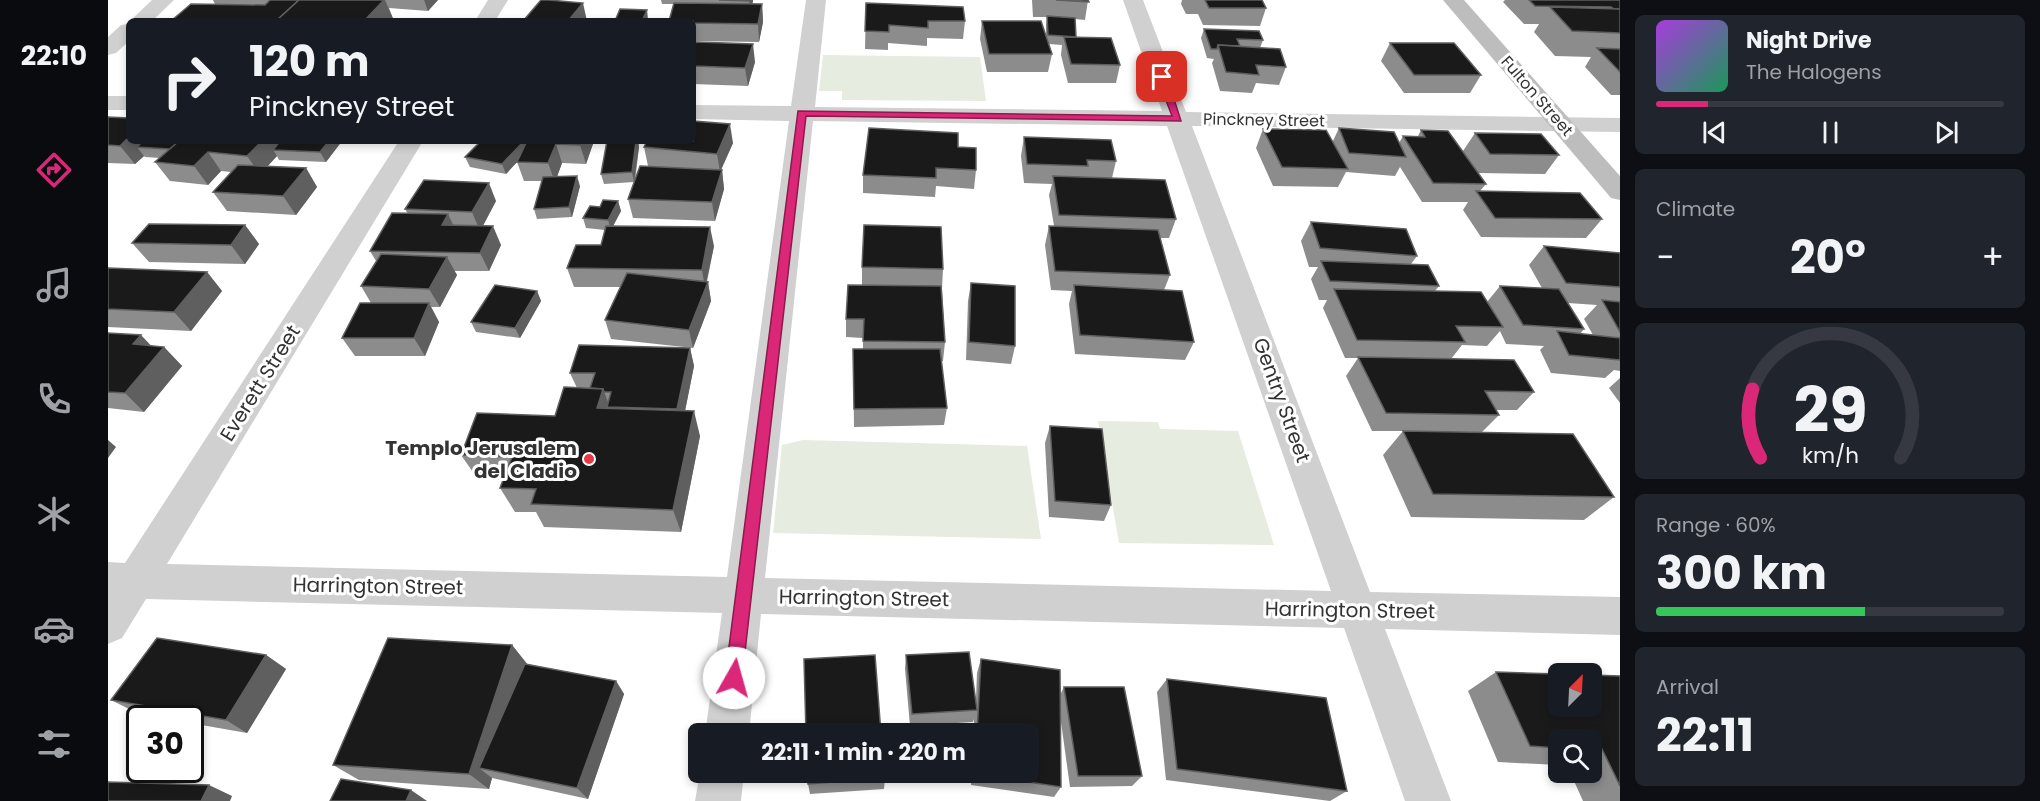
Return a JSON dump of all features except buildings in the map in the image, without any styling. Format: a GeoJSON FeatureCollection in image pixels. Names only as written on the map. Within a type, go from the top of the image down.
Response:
{"type":"FeatureCollection","features":[{"type":"Feature","properties":{"kind":"street"},"geometry":{"type":"LineString","coordinates":[[143,18],[164,0]]}},
{"type":"Feature","properties":{"kind":"street"},"geometry":{"type":"LineString","coordinates":[[487,18],[498,0]]}},
{"type":"Feature","properties":{"kind":"street"},"geometry":{"type":"LineString","coordinates":[[728,723],[816,0]]}},
{"type":"Feature","properties":{"kind":"street","name":"Gentry Street"},"geometry":{"type":"LineString","coordinates":[[1133,0],[1360,610],[1428,801]]}},
{"type":"Feature","properties":{"kind":"street","name":"Fulton Street"},"geometry":{"type":"LineString","coordinates":[[1453,0],[1620,192]]}},
{"type":"Feature","properties":{"kind":"street"},"geometry":{"type":"LineString","coordinates":[[108,48],[126,33]]}},
{"type":"Feature","properties":{"kind":"street"},"geometry":{"type":"LineString","coordinates":[[108,103],[126,103]]}},
{"type":"Feature","properties":{"kind":"street","name":"Pinckney Street"},"geometry":{"type":"LineString","coordinates":[[696,112],[1620,125]]}},
{"type":"Feature","properties":{"kind":"street","name":"Everett Street"},"geometry":{"type":"LineString","coordinates":[[108,625],[122,580],[409,144]]}},
{"type":"Feature","properties":{"kind":"street","name":"Harrington Street"},"geometry":{"type":"LineString","coordinates":[[122,580],[1620,616]]}},
{"type":"Feature","properties":{"kind":"street"},"geometry":{"type":"LineString","coordinates":[[718,801],[720,783]]}},
{"type":"Feature","properties":{"kind":"shaded area"},"geometry":{"type":"Polygon","coordinates":[[[823,55],[980,57],[986,101],[842,100],[842,91],[819,91],[823,55]]]}},
{"type":"Feature","properties":{"kind":"shaded area"},"geometry":{"type":"Polygon","coordinates":[[[1098,421],[1158,422],[1160,429],[1238,431],[1274,545],[1119,543],[1098,421]]]}},
{"type":"Feature","properties":{"kind":"shaded area"},"geometry":{"type":"Polygon","coordinates":[[[803,440],[1027,446],[1041,539],[773,533],[782,445],[803,440]]]}},
{"type":"Feature","properties":{"kind":"place","name":"Templo Jerusalem del Cladio"},"geometry":{"type":"Point","coordinates":[589,459]}},
{"type":"Feature","properties":{"kind":"route"},"geometry":{"type":"LineString","coordinates":[[734,678],[749,538],[802,113],[1178,119],[1162,77]]}}]}
